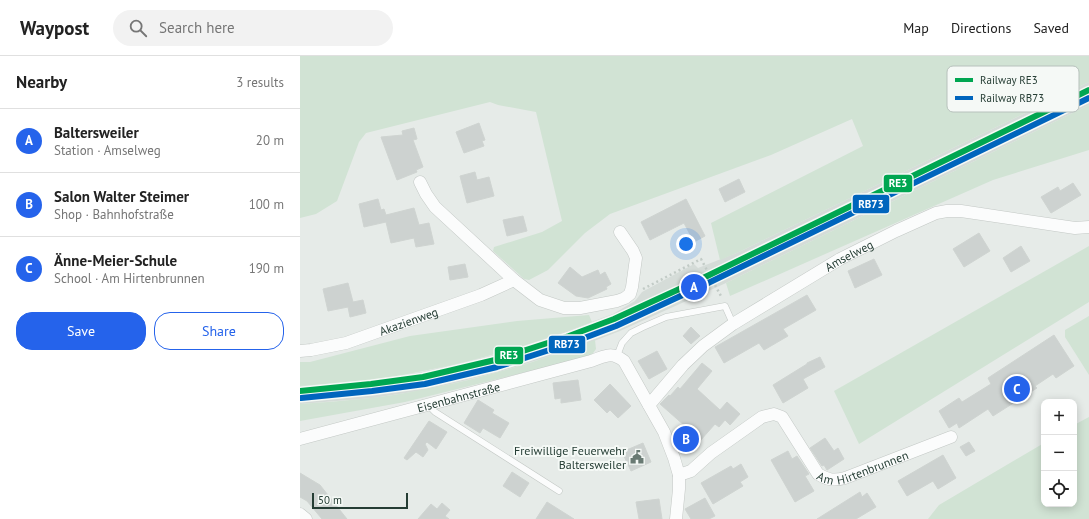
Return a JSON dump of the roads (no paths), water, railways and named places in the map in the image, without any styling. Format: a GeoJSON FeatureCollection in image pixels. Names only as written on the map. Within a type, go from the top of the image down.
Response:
{"type":"FeatureCollection","features":[{"type":"Feature","properties":{"kind":"street"},"geometry":{"type":"LineString","coordinates":[[420,182],[435,207],[514,280],[540,300],[564,308],[580,308],[617,301],[630,294],[636,258],[620,232]]}},
{"type":"Feature","properties":{"kind":"street","name":"Amselweg"},"geometry":{"type":"LineString","coordinates":[[649,405],[683,365],[703,346],[733,324],[840,260],[896,231],[936,213],[961,211],[1074,228],[1089,226]]}},
{"type":"Feature","properties":{"kind":"street","name":"Akazienweg"},"geometry":{"type":"LineString","coordinates":[[300,351],[346,343],[481,295],[514,280]]}},
{"type":"Feature","properties":{"kind":"street","name":"Eisenbahnstraße"},"geometry":{"type":"LineString","coordinates":[[300,438],[610,355],[617,356]]}},
{"type":"Feature","properties":{"kind":"street"},"geometry":{"type":"LineString","coordinates":[[617,356],[624,361],[664,432],[679,475],[676,519]]}},
{"type":"Feature","properties":{"kind":"street","name":"Am Hirtenbrunnen"},"geometry":{"type":"LineString","coordinates":[[679,475],[691,471],[711,453],[762,417],[774,414],[782,417],[818,474],[827,479],[838,480],[845,478],[951,437]]}},
{"type":"Feature","properties":{"kind":"street"},"geometry":{"type":"LineString","coordinates":[[300,514],[306,519]]}},
{"type":"Feature","properties":{"kind":"lane"},"geometry":{"type":"LineString","coordinates":[[617,356],[622,343],[631,333],[666,317],[725,306],[733,324]]}},
{"type":"Feature","properties":{"kind":"lane"},"geometry":{"type":"LineString","coordinates":[[431,404],[432,409],[435,412],[559,491]]}},
{"type":"Feature","properties":{"kind":"rail line","name":"RE3"},"geometry":{"type":"LineString","coordinates":[[1079,95],[1089,90]]}},
{"type":"Feature","properties":{"kind":"rail line","name":"RB73"},"geometry":{"type":"LineString","coordinates":[[1079,103],[1089,98]]}},
{"type":"Feature","properties":{"kind":"rail line","name":"RE3"},"geometry":{"type":"LineString","coordinates":[[300,391],[423,377],[495,360],[569,336],[614,319],[699,280],[1044,112]]}},
{"type":"Feature","properties":{"kind":"rail line","name":"RB73"},"geometry":{"type":"LineString","coordinates":[[301,398],[425,384],[497,367],[571,343],[616,326],[702,286],[1060,112]]}},
{"type":"Feature","properties":{"kind":"place","name":"Baltersweiler"},"geometry":{"type":"Point","coordinates":[694,287]}},
{"type":"Feature","properties":{"kind":"place","name":"Änne-Meier-Schule"},"geometry":{"type":"Point","coordinates":[1017,389]}},
{"type":"Feature","properties":{"kind":"place","name":"Salon Walter Steimer"},"geometry":{"type":"Point","coordinates":[686,439]}},
{"type":"Feature","properties":{"kind":"place","name":"Freiwillige Feuerwehr Baltersweiler"},"geometry":{"type":"Point","coordinates":[637,457]}}]}
